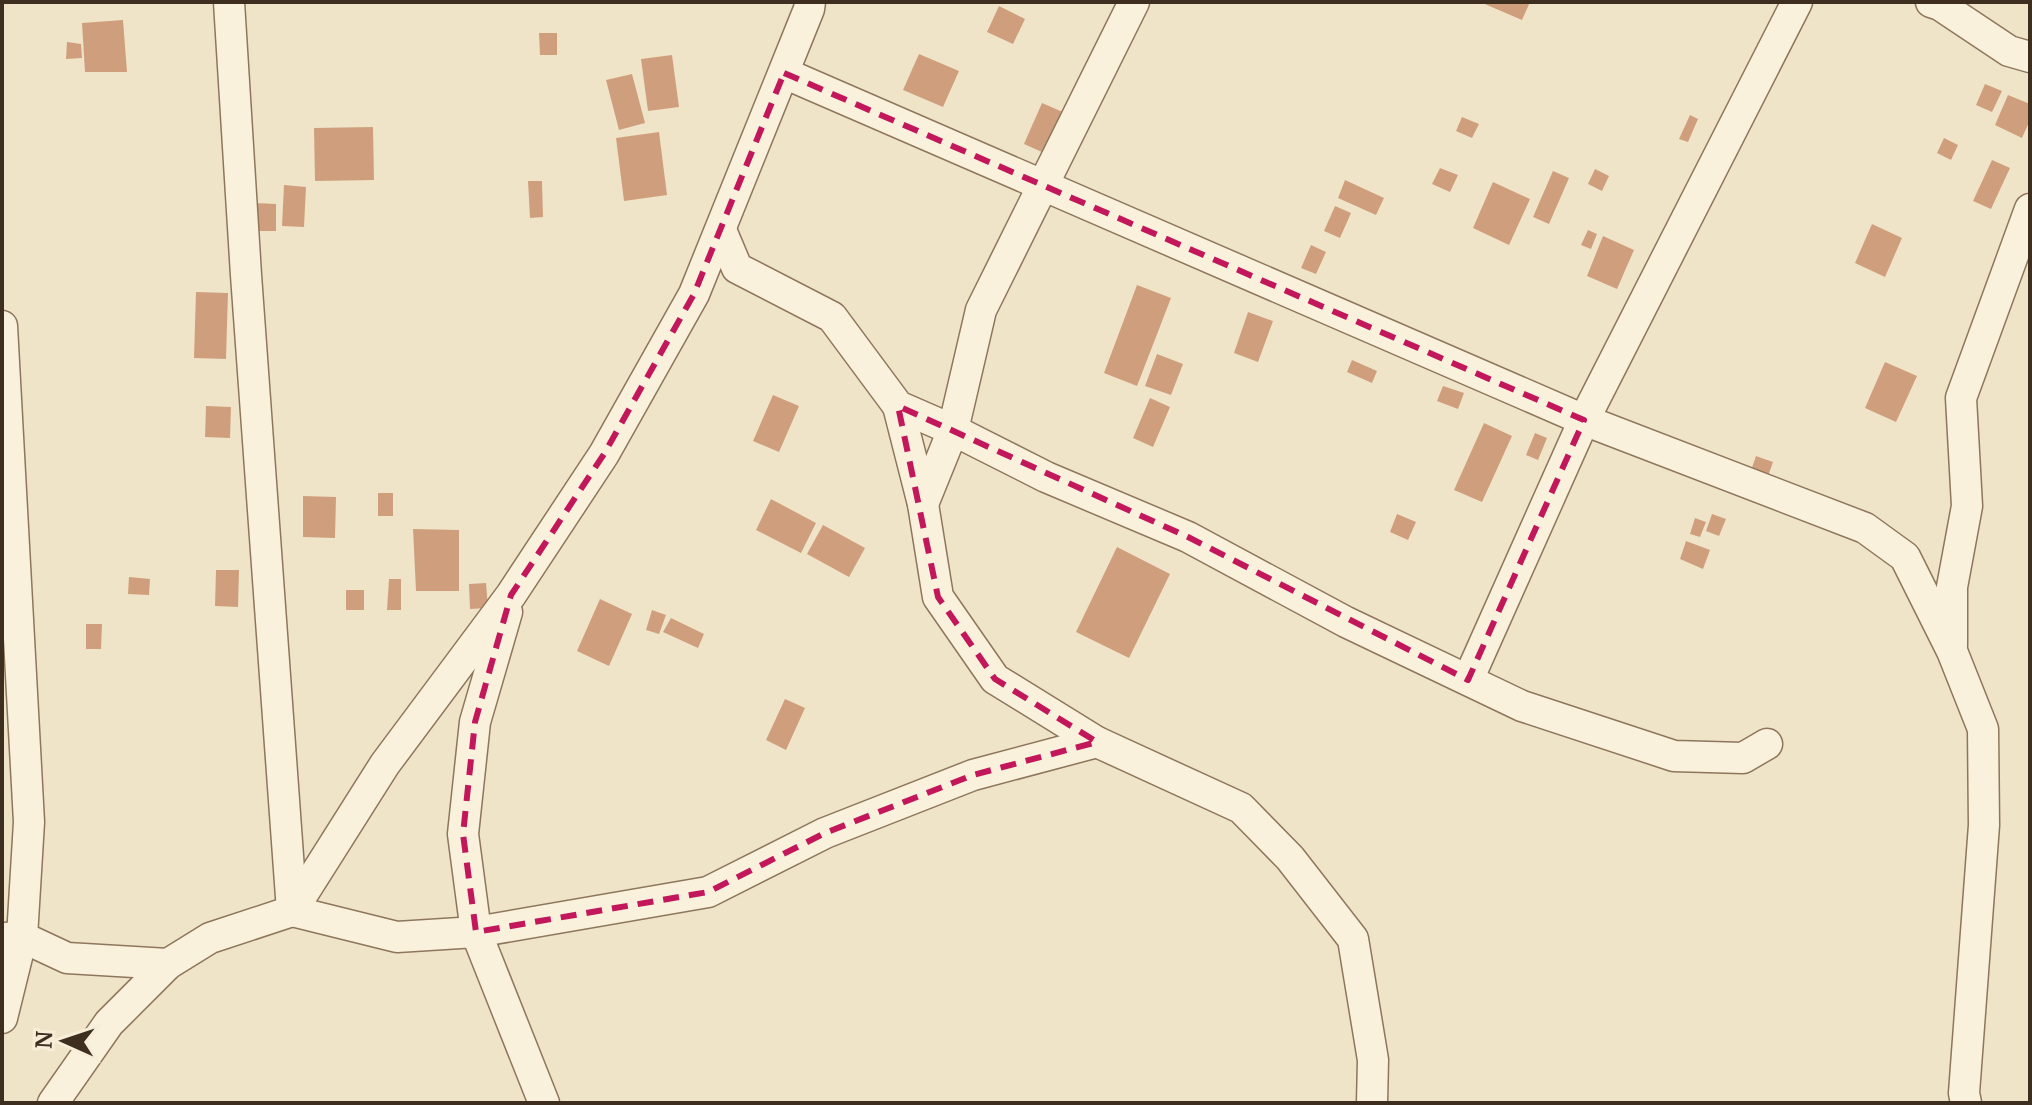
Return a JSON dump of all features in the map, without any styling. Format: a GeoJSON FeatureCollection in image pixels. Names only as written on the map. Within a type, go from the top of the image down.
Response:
{"type":"FeatureCollection","features":[{"type":"Feature","properties":{"kind":"street"},"geometry":{"type":"LineString","coordinates":[[229,2],[292,911]]}},
{"type":"Feature","properties":{"kind":"street"},"geometry":{"type":"LineString","coordinates":[[923,504],[953,430],[981,310],[1134,2]]}},
{"type":"Feature","properties":{"kind":"street"},"geometry":{"type":"LineString","coordinates":[[1468,680],[1584,420],[1797,2]]}},
{"type":"Feature","properties":{"kind":"street"},"geometry":{"type":"LineString","coordinates":[[1931,2],[2009,51],[2030,57]]}},
{"type":"Feature","properties":{"kind":"street"},"geometry":{"type":"LineString","coordinates":[[292,911],[385,764],[511,595],[611,441],[694,294],[811,4]]}},
{"type":"Feature","properties":{"kind":"street"},"geometry":{"type":"LineString","coordinates":[[784,73],[1584,420],[1865,528],[1905,557],[1952,651],[1983,729],[1984,825],[1968,1016],[1966,1103]]}},
{"type":"Feature","properties":{"kind":"street"},"geometry":{"type":"LineString","coordinates":[[1952,651],[1952,587],[1967,506],[1961,398],[2030,209]]}},
{"type":"Feature","properties":{"kind":"street"},"geometry":{"type":"LineString","coordinates":[[721,230],[737,268],[832,317],[898,406],[923,504],[938,597],[995,679],[1097,742],[1241,808],[1290,858],[1353,939],[1373,1060],[1372,1103]]}},
{"type":"Feature","properties":{"kind":"street"},"geometry":{"type":"LineString","coordinates":[[2,326],[18,571],[29,822],[2,1018]]}},
{"type":"Feature","properties":{"kind":"street"},"geometry":{"type":"LineString","coordinates":[[898,406],[1046,477],[1188,537],[1346,622],[1522,706],[1674,756],[1743,758],[1767,744]]}},
{"type":"Feature","properties":{"kind":"street"},"geometry":{"type":"LineString","coordinates":[[511,595],[475,722],[463,834],[476,932],[544,1103]]}},
{"type":"Feature","properties":{"kind":"street"},"geometry":{"type":"LineString","coordinates":[[53,1103],[109,1023],[168,964],[210,938],[292,911],[397,937],[476,932],[708,892],[825,833],[973,775],[1097,742]]}},
{"type":"Feature","properties":{"kind":"street"},"geometry":{"type":"LineString","coordinates":[[12,938],[67,958],[168,964]]}},
{"type":"Feature","properties":{"kind":"highlighted area"},"geometry":{"type":"Polygon","coordinates":[[[784,73],[1584,420],[1468,680],[1188,537],[898,406],[938,597],[995,679],[1097,742],[973,775],[825,833],[708,892],[476,932],[463,834],[475,722],[511,595],[604,454],[694,294],[784,73]]]}},
{"type":"Feature","properties":{"kind":"building"},"geometry":{"type":"Polygon","coordinates":[[[1480,2],[1530,2],[1522,20],[1480,2]]]}},
{"type":"Feature","properties":{"kind":"building"},"geometry":{"type":"Polygon","coordinates":[[[999,6],[1025,19],[1013,44],[987,32],[999,6]]]}},
{"type":"Feature","properties":{"kind":"building"},"geometry":{"type":"Polygon","coordinates":[[[123,20],[127,72],[85,72],[82,23],[123,20]]]}},
{"type":"Feature","properties":{"kind":"building"},"geometry":{"type":"Polygon","coordinates":[[[539,33],[557,33],[557,55],[540,55],[539,33]]]}},
{"type":"Feature","properties":{"kind":"building"},"geometry":{"type":"Polygon","coordinates":[[[67,42],[81,44],[82,58],[66,59],[67,42]]]}},
{"type":"Feature","properties":{"kind":"building"},"geometry":{"type":"Polygon","coordinates":[[[919,54],[959,71],[943,107],[903,90],[919,54]]]}},
{"type":"Feature","properties":{"kind":"building"},"geometry":{"type":"Polygon","coordinates":[[[672,55],[679,107],[648,111],[641,59],[672,55]]]}},
{"type":"Feature","properties":{"kind":"building"},"geometry":{"type":"Polygon","coordinates":[[[632,74],[645,123],[619,130],[606,80],[632,74]]]}},
{"type":"Feature","properties":{"kind":"building"},"geometry":{"type":"Polygon","coordinates":[[[1985,84],[2002,91],[1992,112],[1976,105],[1985,84]]]}},
{"type":"Feature","properties":{"kind":"building"},"geometry":{"type":"Polygon","coordinates":[[[2008,95],[2030,104],[2030,120],[2022,138],[1995,125],[2008,95]]]}},
{"type":"Feature","properties":{"kind":"building"},"geometry":{"type":"Polygon","coordinates":[[[1042,103],[1072,116],[1053,157],[1024,144],[1042,103]]]}},
{"type":"Feature","properties":{"kind":"building"},"geometry":{"type":"Polygon","coordinates":[[[1690,115],[1698,119],[1688,142],[1679,139],[1690,115]]]}},
{"type":"Feature","properties":{"kind":"building"},"geometry":{"type":"Polygon","coordinates":[[[1462,117],[1479,124],[1472,138],[1456,131],[1462,117]]]}},
{"type":"Feature","properties":{"kind":"building"},"geometry":{"type":"Polygon","coordinates":[[[373,127],[374,180],[315,181],[314,128],[373,127]]]}},
{"type":"Feature","properties":{"kind":"building"},"geometry":{"type":"Polygon","coordinates":[[[659,132],[667,195],[624,201],[616,138],[659,132]]]}},
{"type":"Feature","properties":{"kind":"building"},"geometry":{"type":"Polygon","coordinates":[[[1944,138],[1958,145],[1951,160],[1937,153],[1944,138]]]}},
{"type":"Feature","properties":{"kind":"building"},"geometry":{"type":"Polygon","coordinates":[[[1992,160],[2010,168],[1991,209],[1973,201],[1992,160]]]}},
{"type":"Feature","properties":{"kind":"building"},"geometry":{"type":"Polygon","coordinates":[[[1440,168],[1458,175],[1450,192],[1432,184],[1440,168]]]}},
{"type":"Feature","properties":{"kind":"building"},"geometry":{"type":"Polygon","coordinates":[[[1595,169],[1609,176],[1602,191],[1588,184],[1595,169]]]}},
{"type":"Feature","properties":{"kind":"building"},"geometry":{"type":"Polygon","coordinates":[[[1553,171],[1569,178],[1549,224],[1533,217],[1553,171]]]}},
{"type":"Feature","properties":{"kind":"building"},"geometry":{"type":"Polygon","coordinates":[[[1345,180],[1384,198],[1376,215],[1338,198],[1345,180]]]}},
{"type":"Feature","properties":{"kind":"building"},"geometry":{"type":"Polygon","coordinates":[[[528,181],[542,181],[543,217],[530,218],[528,181]]]}},
{"type":"Feature","properties":{"kind":"building"},"geometry":{"type":"Polygon","coordinates":[[[1493,182],[1530,199],[1509,245],[1473,228],[1493,182]]]}},
{"type":"Feature","properties":{"kind":"building"},"geometry":{"type":"Polygon","coordinates":[[[284,185],[306,187],[304,227],[282,226],[284,185]]]}},
{"type":"Feature","properties":{"kind":"building"},"geometry":{"type":"Polygon","coordinates":[[[255,203],[276,204],[276,231],[255,231],[255,203]]]}},
{"type":"Feature","properties":{"kind":"building"},"geometry":{"type":"Polygon","coordinates":[[[1335,206],[1351,213],[1340,238],[1324,231],[1335,206]]]}},
{"type":"Feature","properties":{"kind":"building"},"geometry":{"type":"Polygon","coordinates":[[[1872,224],[1902,238],[1885,277],[1855,263],[1872,224]]]}},
{"type":"Feature","properties":{"kind":"building"},"geometry":{"type":"Polygon","coordinates":[[[1588,230],[1597,234],[1591,249],[1581,245],[1588,230]]]}},
{"type":"Feature","properties":{"kind":"building"},"geometry":{"type":"Polygon","coordinates":[[[1603,236],[1634,250],[1617,289],[1587,276],[1603,236]]]}},
{"type":"Feature","properties":{"kind":"building"},"geometry":{"type":"Polygon","coordinates":[[[1311,245],[1326,252],[1316,274],[1301,268],[1311,245]]]}},
{"type":"Feature","properties":{"kind":"building"},"geometry":{"type":"Polygon","coordinates":[[[1137,285],[1171,298],[1137,386],[1104,373],[1137,285]]]}},
{"type":"Feature","properties":{"kind":"building"},"geometry":{"type":"Polygon","coordinates":[[[196,292],[228,293],[226,359],[194,358],[196,292]]]}},
{"type":"Feature","properties":{"kind":"building"},"geometry":{"type":"Polygon","coordinates":[[[1248,312],[1273,321],[1258,362],[1234,353],[1248,312]]]}},
{"type":"Feature","properties":{"kind":"building"},"geometry":{"type":"Polygon","coordinates":[[[1157,354],[1183,364],[1171,395],[1145,386],[1157,354]]]}},
{"type":"Feature","properties":{"kind":"building"},"geometry":{"type":"Polygon","coordinates":[[[1352,360],[1377,371],[1372,383],[1347,372],[1352,360]]]}},
{"type":"Feature","properties":{"kind":"building"},"geometry":{"type":"Polygon","coordinates":[[[1885,362],[1917,376],[1896,422],[1865,408],[1885,362]]]}},
{"type":"Feature","properties":{"kind":"building"},"geometry":{"type":"Polygon","coordinates":[[[1443,386],[1464,393],[1458,409],[1437,401],[1443,386]]]}},
{"type":"Feature","properties":{"kind":"building"},"geometry":{"type":"Polygon","coordinates":[[[773,395],[799,406],[779,452],[753,441],[773,395]]]}},
{"type":"Feature","properties":{"kind":"building"},"geometry":{"type":"Polygon","coordinates":[[[1150,398],[1170,407],[1153,447],[1133,438],[1150,398]]]}},
{"type":"Feature","properties":{"kind":"building"},"geometry":{"type":"Polygon","coordinates":[[[206,406],[231,407],[230,438],[205,437],[206,406]]]}},
{"type":"Feature","properties":{"kind":"building"},"geometry":{"type":"Polygon","coordinates":[[[1484,423],[1512,436],[1482,502],[1454,490],[1484,423]]]}},
{"type":"Feature","properties":{"kind":"building"},"geometry":{"type":"Polygon","coordinates":[[[1535,433],[1547,438],[1538,460],[1526,455],[1535,433]]]}},
{"type":"Feature","properties":{"kind":"building"},"geometry":{"type":"Polygon","coordinates":[[[1756,456],[1773,462],[1766,482],[1749,476],[1756,456]]]}},
{"type":"Feature","properties":{"kind":"building"},"geometry":{"type":"Polygon","coordinates":[[[378,493],[393,493],[393,516],[378,516],[378,493]]]}},
{"type":"Feature","properties":{"kind":"building"},"geometry":{"type":"Polygon","coordinates":[[[303,496],[336,497],[335,538],[303,537],[303,496]]]}},
{"type":"Feature","properties":{"kind":"building"},"geometry":{"type":"Polygon","coordinates":[[[771,499],[816,523],[801,553],[756,530],[771,499]]]}},
{"type":"Feature","properties":{"kind":"building"},"geometry":{"type":"Polygon","coordinates":[[[1397,514],[1416,522],[1408,540],[1390,532],[1397,514]]]}},
{"type":"Feature","properties":{"kind":"building"},"geometry":{"type":"Polygon","coordinates":[[[1712,514],[1726,519],[1719,536],[1706,531],[1712,514]]]}},
{"type":"Feature","properties":{"kind":"building"},"geometry":{"type":"Polygon","coordinates":[[[1695,518],[1706,522],[1700,537],[1690,534],[1695,518]]]}},
{"type":"Feature","properties":{"kind":"building"},"geometry":{"type":"Polygon","coordinates":[[[823,525],[865,548],[849,577],[807,554],[823,525]]]}},
{"type":"Feature","properties":{"kind":"building"},"geometry":{"type":"Polygon","coordinates":[[[413,529],[459,530],[459,591],[416,591],[413,529]]]}},
{"type":"Feature","properties":{"kind":"building"},"geometry":{"type":"Polygon","coordinates":[[[1686,541],[1710,550],[1703,569],[1680,559],[1686,541]]]}},
{"type":"Feature","properties":{"kind":"building"},"geometry":{"type":"Polygon","coordinates":[[[1117,547],[1170,574],[1129,658],[1076,632],[1117,547]]]}},
{"type":"Feature","properties":{"kind":"building"},"geometry":{"type":"Polygon","coordinates":[[[216,570],[239,570],[238,607],[215,606],[216,570]]]}},
{"type":"Feature","properties":{"kind":"building"},"geometry":{"type":"Polygon","coordinates":[[[129,577],[150,579],[149,595],[128,594],[129,577]]]}},
{"type":"Feature","properties":{"kind":"building"},"geometry":{"type":"Polygon","coordinates":[[[389,579],[401,579],[401,610],[387,610],[389,579]]]}},
{"type":"Feature","properties":{"kind":"building"},"geometry":{"type":"Polygon","coordinates":[[[486,583],[488,608],[470,609],[469,584],[486,583]]]}},
{"type":"Feature","properties":{"kind":"building"},"geometry":{"type":"Polygon","coordinates":[[[346,590],[364,590],[364,610],[346,610],[346,590]]]}},
{"type":"Feature","properties":{"kind":"building"},"geometry":{"type":"Polygon","coordinates":[[[600,599],[632,614],[609,666],[577,651],[600,599]]]}},
{"type":"Feature","properties":{"kind":"building"},"geometry":{"type":"Polygon","coordinates":[[[652,610],[666,615],[659,634],[646,630],[652,610]]]}},
{"type":"Feature","properties":{"kind":"building"},"geometry":{"type":"Polygon","coordinates":[[[671,618],[704,634],[698,648],[663,632],[671,618]]]}},
{"type":"Feature","properties":{"kind":"building"},"geometry":{"type":"Polygon","coordinates":[[[86,624],[102,624],[101,649],[86,649],[86,624]]]}},
{"type":"Feature","properties":{"kind":"building"},"geometry":{"type":"Polygon","coordinates":[[[785,699],[805,708],[786,750],[766,740],[785,699]]]}}]}
